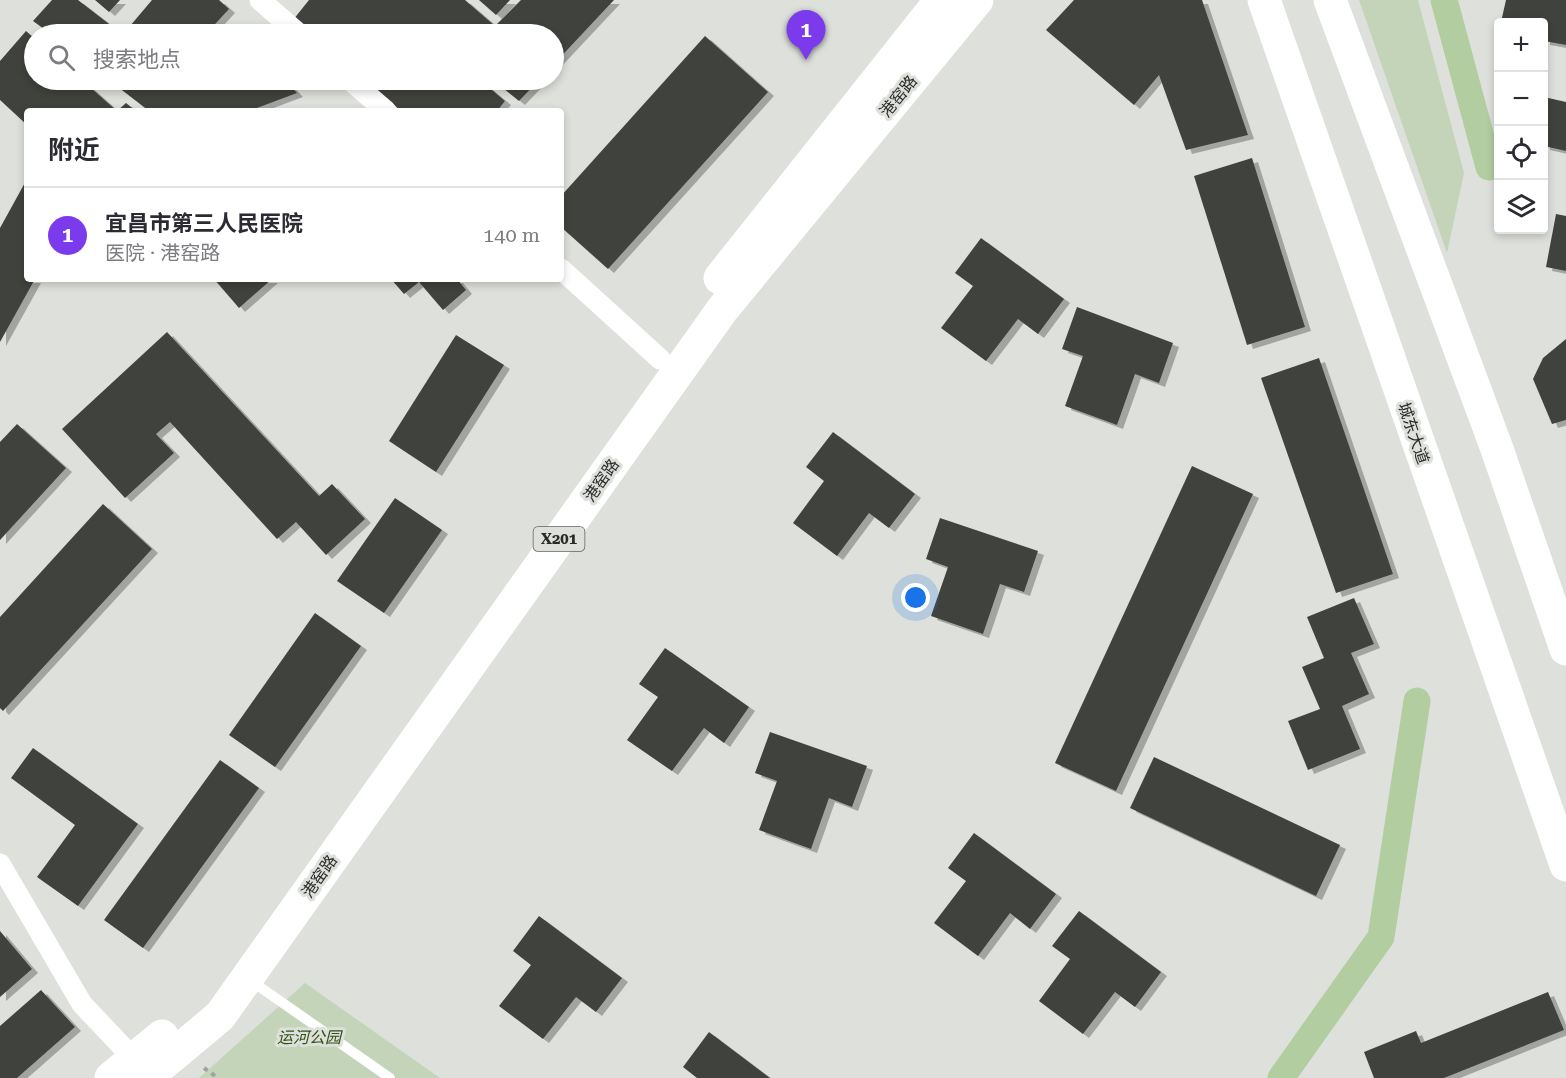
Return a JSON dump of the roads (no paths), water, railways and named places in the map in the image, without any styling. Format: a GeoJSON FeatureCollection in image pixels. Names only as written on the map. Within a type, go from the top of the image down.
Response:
{"type":"FeatureCollection","features":[{"type":"Feature","properties":{"kind":"main road","name":"港窑路"},"geometry":{"type":"LineString","coordinates":[[130,1072],[203,1001],[704,297],[941,0]]}},
{"type":"Feature","properties":{"kind":"main road","name":"港窑路"},"geometry":{"type":"LineString","coordinates":[[130,1072],[220,1016],[722,310],[977,0]]}},
{"type":"Feature","properties":{"kind":"main road","name":"城东大道"},"geometry":{"type":"LineString","coordinates":[[1264,0],[1566,865]]}},
{"type":"Feature","properties":{"kind":"main road"},"geometry":{"type":"LineString","coordinates":[[1330,0],[1497,449],[1566,649]]}},
{"type":"Feature","properties":{"kind":"street"},"geometry":{"type":"LineString","coordinates":[[260,0],[288,24]]}},
{"type":"Feature","properties":{"kind":"street"},"geometry":{"type":"LineString","coordinates":[[362,90],[383,108]]}},
{"type":"Feature","properties":{"kind":"street"},"geometry":{"type":"LineString","coordinates":[[564,272],[660,359]]}},
{"type":"Feature","properties":{"kind":"street"},"geometry":{"type":"LineString","coordinates":[[0,864],[82,1004],[130,1072]]}},
{"type":"Feature","properties":{"kind":"lane"},"geometry":{"type":"LineString","coordinates":[[247,978],[390,1078]]}},
{"type":"Feature","properties":{"kind":"waterway"},"geometry":{"type":"LineString","coordinates":[[1444,0],[1489,167]]}},
{"type":"Feature","properties":{"kind":"waterway"},"geometry":{"type":"LineString","coordinates":[[1281,1078],[1381,937],[1417,701]]}},
{"type":"Feature","properties":{"kind":"place","name":"宜昌市第三人民医院"},"geometry":{"type":"Point","coordinates":[806,60]}},
{"type":"Feature","properties":{"kind":"park label","name":"运河公园"},"geometry":{"type":"Point","coordinates":[309,1037]}}]}
